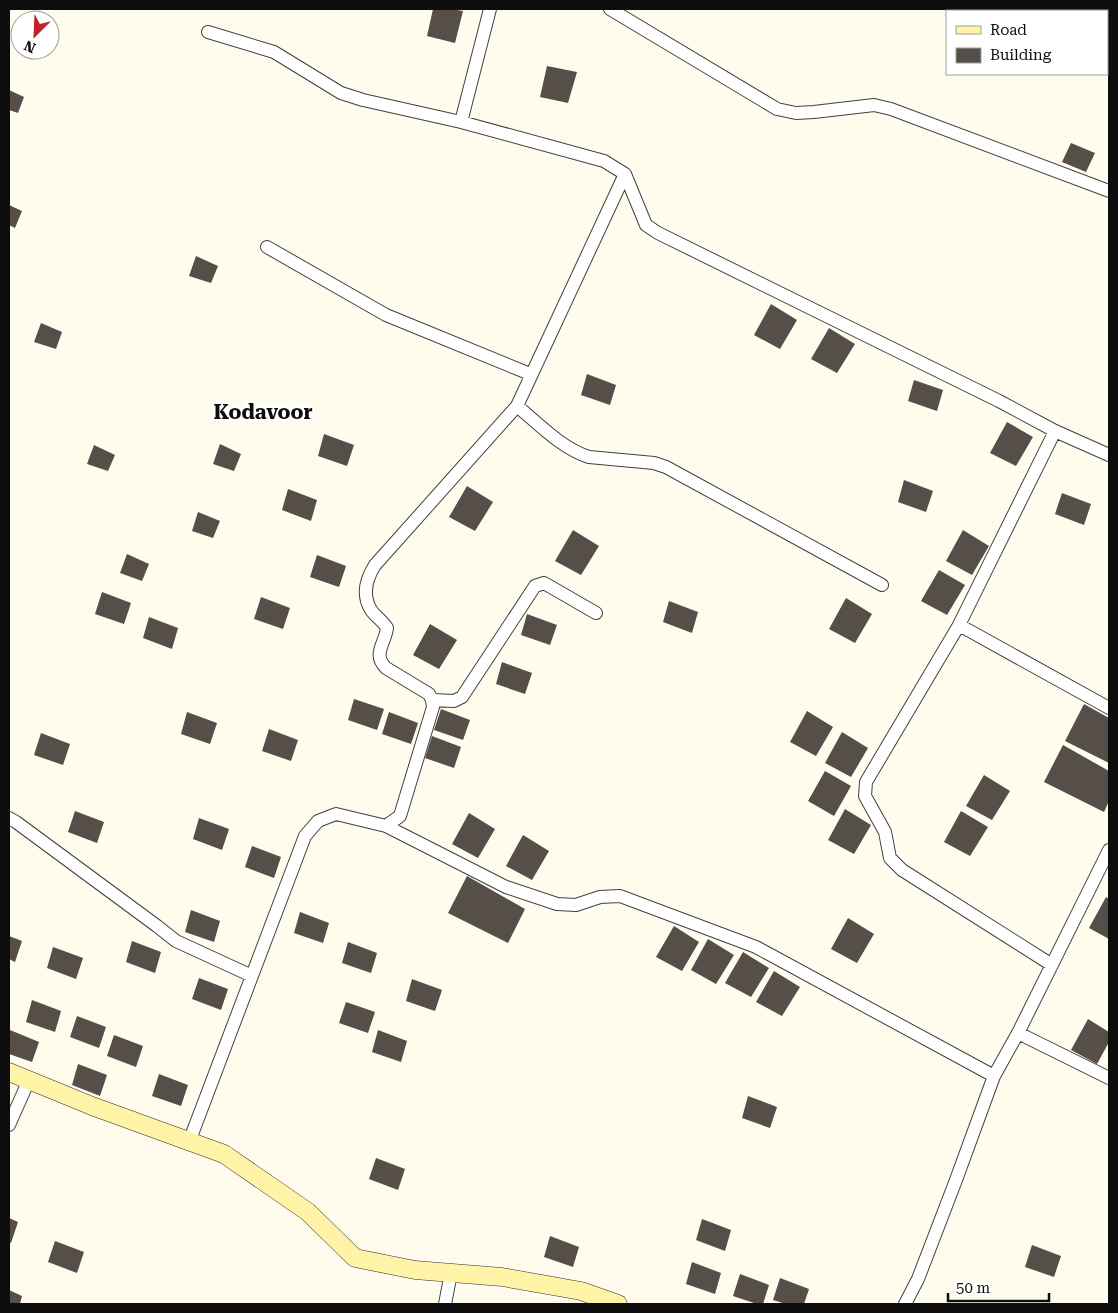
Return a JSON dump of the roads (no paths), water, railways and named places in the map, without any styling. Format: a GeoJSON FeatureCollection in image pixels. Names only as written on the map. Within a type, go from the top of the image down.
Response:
{"type":"FeatureCollection","features":[{"type":"Feature","properties":{"kind":"street"},"geometry":{"type":"LineString","coordinates":[[461,122],[490,9]]}},
{"type":"Feature","properties":{"kind":"street"},"geometry":{"type":"LineString","coordinates":[[610,9],[777,109],[796,113],[874,105],[891,109],[1109,191]]}},
{"type":"Feature","properties":{"kind":"street"},"geometry":{"type":"LineString","coordinates":[[208,32],[274,52],[341,93],[363,100],[461,122],[604,161],[624,174],[646,225],[658,233],[999,401],[1055,431],[1109,455]]}},
{"type":"Feature","properties":{"kind":"street"},"geometry":{"type":"LineString","coordinates":[[386,826],[400,816],[433,707],[429,694],[381,664],[378,656],[387,628],[372,610],[366,597],[369,574],[517,406],[530,374],[624,174]]}},
{"type":"Feature","properties":{"kind":"street"},"geometry":{"type":"LineString","coordinates":[[266,247],[386,315],[530,374]]}},
{"type":"Feature","properties":{"kind":"street"},"geometry":{"type":"LineString","coordinates":[[517,406],[569,449],[589,457],[654,463],[666,467],[882,585]]}},
{"type":"Feature","properties":{"kind":"street"},"geometry":{"type":"LineString","coordinates":[[1052,965],[902,870],[890,858],[885,832],[865,796],[866,782],[959,625],[1055,431]]}},
{"type":"Feature","properties":{"kind":"street"},"geometry":{"type":"LineString","coordinates":[[432,700],[454,701],[462,697],[535,586],[544,583],[596,613]]}},
{"type":"Feature","properties":{"kind":"street"},"geometry":{"type":"LineString","coordinates":[[959,625],[1109,708]]}},
{"type":"Feature","properties":{"kind":"street"},"geometry":{"type":"LineString","coordinates":[[189,1142],[306,836],[318,821],[336,814],[386,826],[506,888],[557,904],[576,905],[600,897],[620,896],[756,947],[994,1076]]}},
{"type":"Feature","properties":{"kind":"street"},"geometry":{"type":"LineString","coordinates":[[9,818],[24,827],[172,938],[252,976]]}},
{"type":"Feature","properties":{"kind":"street"},"geometry":{"type":"LineString","coordinates":[[905,1304],[918,1279],[994,1076],[1018,1033],[1109,850]]}},
{"type":"Feature","properties":{"kind":"street"},"geometry":{"type":"LineString","coordinates":[[1018,1033],[1109,1078]]}},
{"type":"Feature","properties":{"kind":"street"},"geometry":{"type":"LineString","coordinates":[[9,1072],[92,1106],[224,1154],[308,1212],[356,1258],[416,1270],[502,1277],[581,1291],[618,1304]]}},
{"type":"Feature","properties":{"kind":"street"},"geometry":{"type":"LineString","coordinates":[[9,1125],[29,1080]]}},
{"type":"Feature","properties":{"kind":"street"},"geometry":{"type":"LineString","coordinates":[[445,1304],[451,1273]]}},
{"type":"Feature","properties":{"kind":"district","name":"Kodavoor"},"geometry":{"type":"Point","coordinates":[263,412]}}]}
